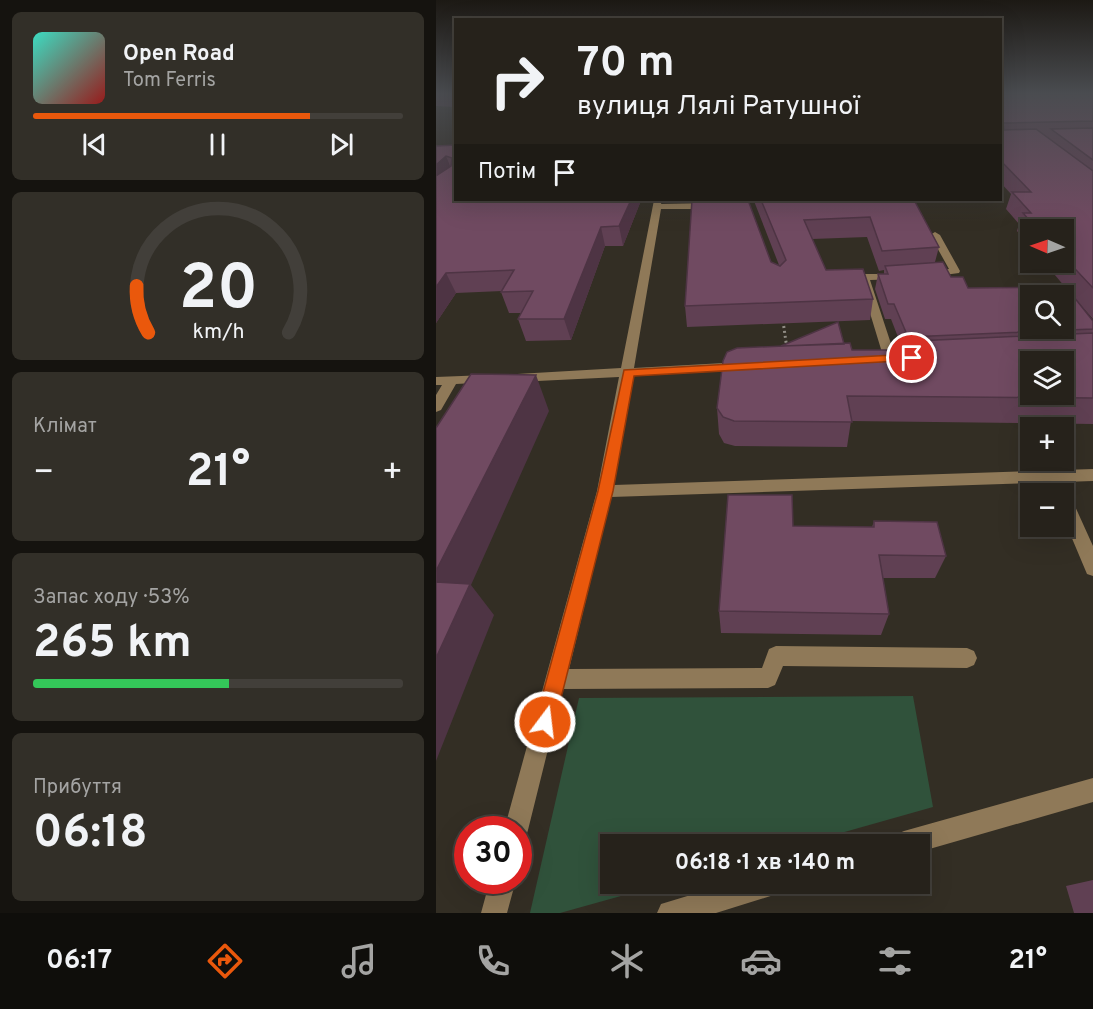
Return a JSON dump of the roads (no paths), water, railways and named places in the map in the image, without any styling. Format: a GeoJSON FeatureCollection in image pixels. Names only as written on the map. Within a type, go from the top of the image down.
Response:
{"type":"FeatureCollection","features":[{"type":"Feature","properties":{"kind":"street"},"geometry":{"type":"LineString","coordinates":[[520,816],[605,491],[629,372],[657,203],[727,206]]}},
{"type":"Feature","properties":{"kind":"street"},"geometry":{"type":"LineString","coordinates":[[890,359],[864,277],[955,271],[935,235]]}},
{"type":"Feature","properties":{"kind":"street"},"geometry":{"type":"LineString","coordinates":[[436,381],[789,364]]}},
{"type":"Feature","properties":{"kind":"street"},"geometry":{"type":"LineString","coordinates":[[436,407],[451,381]]}},
{"type":"Feature","properties":{"kind":"street"},"geometry":{"type":"LineString","coordinates":[[605,491],[1093,475]]}},
{"type":"Feature","properties":{"kind":"street"},"geometry":{"type":"LineString","coordinates":[[1055,477],[1057,483]]}},
{"type":"Feature","properties":{"kind":"street"},"geometry":{"type":"LineString","coordinates":[[1074,523],[1093,568]]}},
{"type":"Feature","properties":{"kind":"street"},"geometry":{"type":"LineString","coordinates":[[557,679],[768,678],[776,656],[967,658]]}},
{"type":"Feature","properties":{"kind":"street"},"geometry":{"type":"LineString","coordinates":[[930,837],[1093,790]]}},
{"type":"Feature","properties":{"kind":"street"},"geometry":{"type":"LineString","coordinates":[[494,913],[499,894]]}},
{"type":"Feature","properties":{"kind":"street"},"geometry":{"type":"LineString","coordinates":[[670,913],[736,894]]}}]}
